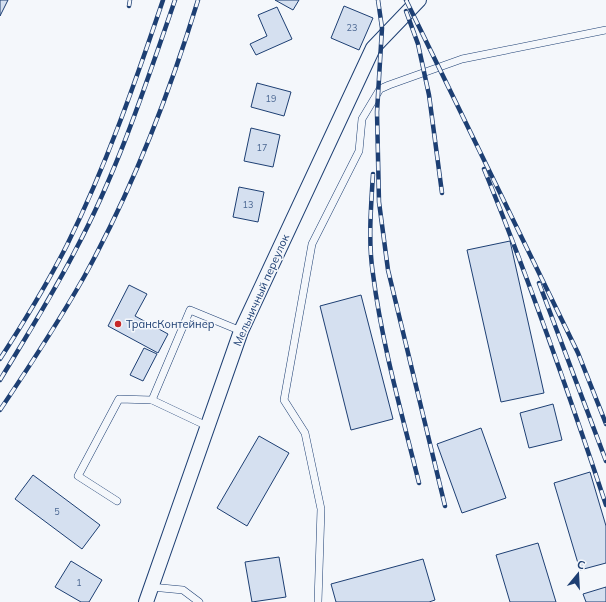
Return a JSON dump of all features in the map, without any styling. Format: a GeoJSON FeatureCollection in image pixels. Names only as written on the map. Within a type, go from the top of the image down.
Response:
{"type":"FeatureCollection","features":[{"type":"Feature","properties":{"kind":"street","name":"Мельничный переулок"},"geometry":{"type":"LineString","coordinates":[[146,602],[241,331],[373,48],[419,0]]}},
{"type":"Feature","properties":{"kind":"lane"},"geometry":{"type":"LineString","coordinates":[[318,602],[321,508],[305,433],[284,400],[312,244],[359,151],[362,119],[380,89],[389,85],[462,59],[606,30]]}},
{"type":"Feature","properties":{"kind":"lane"},"geometry":{"type":"LineString","coordinates":[[152,400],[190,310],[241,331]]}},
{"type":"Feature","properties":{"kind":"lane"},"geometry":{"type":"LineString","coordinates":[[117,501],[78,476],[119,399],[152,400],[207,426]]}},
{"type":"Feature","properties":{"kind":"lane"},"geometry":{"type":"LineString","coordinates":[[151,588],[183,590],[199,602]]}},
{"type":"Feature","properties":{"kind":"building"},"geometry":{"type":"Polygon","coordinates":[[[0,0],[8,0],[0,16],[0,0]]]}},
{"type":"Feature","properties":{"kind":"building"},"geometry":{"type":"Polygon","coordinates":[[[275,0],[299,0],[293,10],[275,0]]]}},
{"type":"Feature","properties":{"kind":"building"},"geometry":{"type":"Polygon","coordinates":[[[344,6],[373,18],[359,50],[331,38],[344,6]]]}},
{"type":"Feature","properties":{"kind":"building"},"geometry":{"type":"Polygon","coordinates":[[[277,7],[292,39],[256,55],[250,44],[267,36],[258,15],[277,7]]]}},
{"type":"Feature","properties":{"kind":"building"},"geometry":{"type":"Polygon","coordinates":[[[257,83],[291,92],[284,116],[251,107],[257,83]]]}},
{"type":"Feature","properties":{"kind":"building"},"geometry":{"type":"Polygon","coordinates":[[[251,128],[280,135],[273,167],[244,161],[251,128]]]}},
{"type":"Feature","properties":{"kind":"building"},"geometry":{"type":"Polygon","coordinates":[[[239,187],[264,192],[258,222],[233,217],[239,187]]]}},
{"type":"Feature","properties":{"kind":"building"},"geometry":{"type":"Polygon","coordinates":[[[510,241],[544,393],[501,402],[467,250],[510,241]]]}},
{"type":"Feature","properties":{"kind":"building"},"geometry":{"type":"Polygon","coordinates":[[[129,285],[147,294],[135,316],[168,334],[158,353],[108,326],[129,285]]]}},
{"type":"Feature","properties":{"kind":"building"},"geometry":{"type":"Polygon","coordinates":[[[361,295],[393,419],[351,430],[320,306],[361,295]]]}},
{"type":"Feature","properties":{"kind":"building"},"geometry":{"type":"Polygon","coordinates":[[[144,348],[157,354],[143,381],[130,375],[144,348]]]}},
{"type":"Feature","properties":{"kind":"building"},"geometry":{"type":"Polygon","coordinates":[[[553,404],[562,440],[529,448],[520,413],[553,404]]]}},
{"type":"Feature","properties":{"kind":"building"},"geometry":{"type":"Polygon","coordinates":[[[481,428],[506,498],[462,513],[437,444],[481,428]]]}},
{"type":"Feature","properties":{"kind":"building"},"geometry":{"type":"Polygon","coordinates":[[[259,436],[289,453],[247,526],[217,508],[259,436]]]}},
{"type":"Feature","properties":{"kind":"building"},"geometry":{"type":"Polygon","coordinates":[[[590,472],[606,526],[606,563],[580,570],[554,483],[590,472]]]}},
{"type":"Feature","properties":{"kind":"building"},"geometry":{"type":"Polygon","coordinates":[[[33,475],[100,525],[82,549],[15,499],[33,475]]]}},
{"type":"Feature","properties":{"kind":"building"},"geometry":{"type":"Polygon","coordinates":[[[538,543],[556,602],[510,602],[496,555],[538,543]]]}},
{"type":"Feature","properties":{"kind":"building"},"geometry":{"type":"Polygon","coordinates":[[[279,557],[286,597],[252,602],[245,562],[279,557]]]}},
{"type":"Feature","properties":{"kind":"building"},"geometry":{"type":"Polygon","coordinates":[[[423,559],[435,600],[429,602],[336,602],[331,584],[423,559]]]}},
{"type":"Feature","properties":{"kind":"building"},"geometry":{"type":"Polygon","coordinates":[[[71,561],[102,580],[89,602],[81,602],[55,587],[71,561]]]}},
{"type":"Feature","properties":{"kind":"building"},"geometry":{"type":"Polygon","coordinates":[[[606,587],[606,602],[586,602],[583,594],[606,587]]]}},
{"type":"Feature","properties":{"kind":"railway"},"geometry":{"type":"LineString","coordinates":[[129,6],[130,0]]}},
{"type":"Feature","properties":{"kind":"railway"},"geometry":{"type":"LineString","coordinates":[[0,359],[67,245],[95,185],[142,62],[163,0]]}},
{"type":"Feature","properties":{"kind":"railway"},"geometry":{"type":"LineString","coordinates":[[0,380],[58,282],[105,189],[130,126],[175,0]]}},
{"type":"Feature","properties":{"kind":"railway"},"geometry":{"type":"LineString","coordinates":[[0,410],[43,345],[74,294],[118,210],[134,176],[162,106],[198,0]]}},
{"type":"Feature","properties":{"kind":"railway"},"geometry":{"type":"LineString","coordinates":[[378,0],[382,28],[377,112],[379,202],[388,270],[445,506]]}},
{"type":"Feature","properties":{"kind":"railway"},"geometry":{"type":"LineString","coordinates":[[406,0],[578,353],[606,424]]}},
{"type":"Feature","properties":{"kind":"railway"},"geometry":{"type":"LineString","coordinates":[[406,11],[418,44],[429,95],[442,193]]}},
{"type":"Feature","properties":{"kind":"railway"},"geometry":{"type":"LineString","coordinates":[[484,169],[548,336],[606,505]]}},
{"type":"Feature","properties":{"kind":"railway"},"geometry":{"type":"LineString","coordinates":[[373,174],[370,224],[371,262],[377,301],[393,379],[419,483]]}},
{"type":"Feature","properties":{"kind":"railway"},"geometry":{"type":"LineString","coordinates":[[539,283],[606,461]]}},
{"type":"Feature","properties":{"kind":"place","name":"ТрансКонтейнер"},"geometry":{"type":"Point","coordinates":[118,324]}}]}
